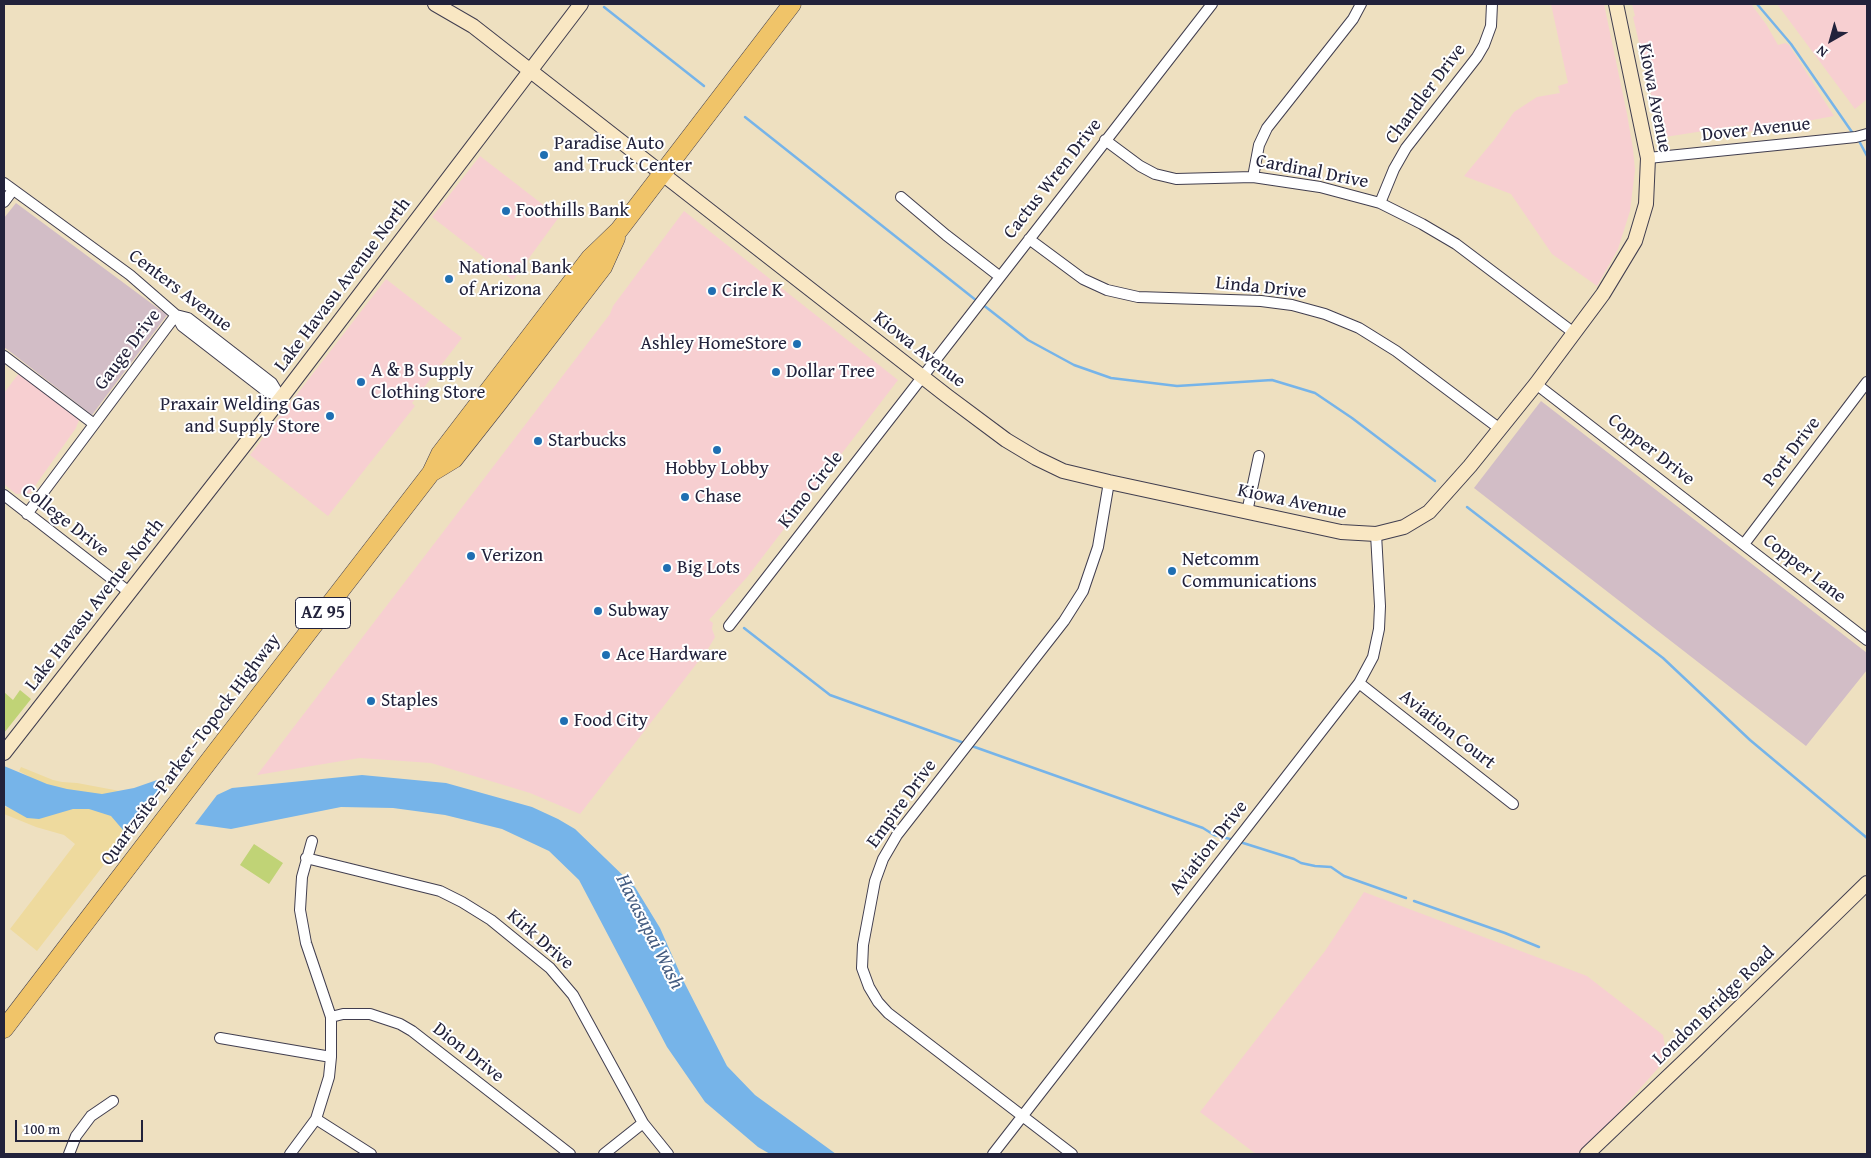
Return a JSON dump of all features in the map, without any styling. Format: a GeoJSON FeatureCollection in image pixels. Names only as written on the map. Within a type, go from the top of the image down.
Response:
{"type":"FeatureCollection","features":[{"type":"Feature","properties":{"kind":"highway","name":"Quartzsite–Parker–Topock Highway"},"geometry":{"type":"LineString","coordinates":[[4,1030],[431,473],[454,459],[500,402],[603,267],[619,230],[664,174],[792,4]]}},
{"type":"Feature","properties":{"kind":"street","name":"Kiowa Avenue"},"geometry":{"type":"LineString","coordinates":[[435,4],[473,26],[922,376],[1006,440],[1036,458],[1063,471],[1110,482],[1341,532],[1376,534],[1404,527],[1429,512],[1536,384],[1603,294],[1635,242],[1646,204],[1648,158],[1616,4]]}},
{"type":"Feature","properties":{"kind":"street","name":"Lake Havasu Avenue North"},"geometry":{"type":"LineString","coordinates":[[4,753],[281,398],[581,4]]}},
{"type":"Feature","properties":{"kind":"street","name":"Cactus Wren Drive"},"geometry":{"type":"LineString","coordinates":[[922,376],[1212,4]]}},
{"type":"Feature","properties":{"kind":"street"},"geometry":{"type":"LineString","coordinates":[[1253,177],[1259,145],[1267,128],[1353,20],[1361,4]]}},
{"type":"Feature","properties":{"kind":"street","name":"Chandler Drive"},"geometry":{"type":"LineString","coordinates":[[1380,203],[1394,168],[1406,148],[1477,57],[1484,45],[1491,26],[1492,4]]}},
{"type":"Feature","properties":{"kind":"street","name":"Dover Avenue"},"geometry":{"type":"LineString","coordinates":[[1648,158],[1856,137],[1867,134]]}},
{"type":"Feature","properties":{"kind":"street","name":"Cardinal Drive"},"geometry":{"type":"LineString","coordinates":[[1105,140],[1140,166],[1155,174],[1176,179],[1253,177],[1320,188],[1380,203],[1456,244],[1574,333]]}},
{"type":"Feature","properties":{"kind":"street","name":"Centers Avenue"},"geometry":{"type":"LineString","coordinates":[[4,183],[130,275],[176,315],[188,318],[272,383],[281,398]]}},
{"type":"Feature","properties":{"kind":"street"},"geometry":{"type":"LineString","coordinates":[[4,202],[13,190]]}},
{"type":"Feature","properties":{"kind":"street"},"geometry":{"type":"LineString","coordinates":[[902,197],[946,236],[999,276]]}},
{"type":"Feature","properties":{"kind":"street","name":"Linda Drive"},"geometry":{"type":"LineString","coordinates":[[1029,238],[1083,279],[1107,290],[1138,297],[1261,301],[1292,305],[1325,314],[1359,328],[1396,350],[1500,429]]}},
{"type":"Feature","properties":{"kind":"street","name":"Gauge Drive"},"geometry":{"type":"LineString","coordinates":[[26,514],[176,315]]}},
{"type":"Feature","properties":{"kind":"street"},"geometry":{"type":"LineString","coordinates":[[4,356],[94,424]]}},
{"type":"Feature","properties":{"kind":"street","name":"Kimo Circle"},"geometry":{"type":"LineString","coordinates":[[729,626],[922,376]]}},
{"type":"Feature","properties":{"kind":"street","name":"Port Drive"},"geometry":{"type":"LineString","coordinates":[[1744,544],[1867,382]]}},
{"type":"Feature","properties":{"kind":"street","name":"Copper Drive"},"geometry":{"type":"LineString","coordinates":[[1536,384],[1744,544]]}},
{"type":"Feature","properties":{"kind":"street"},"geometry":{"type":"LineString","coordinates":[[1246,512],[1259,456]]}},
{"type":"Feature","properties":{"kind":"street","name":"Empire Drive"},"geometry":{"type":"LineString","coordinates":[[1072,1154],[888,1013],[878,1002],[869,987],[862,968],[863,945],[875,881],[883,859],[897,835],[1064,621],[1083,591],[1098,547],[1110,482]]}},
{"type":"Feature","properties":{"kind":"street","name":"College Drive"},"geometry":{"type":"LineString","coordinates":[[4,495],[26,514],[129,592]]}},
{"type":"Feature","properties":{"kind":"street","name":"Aviation Drive"},"geometry":{"type":"LineString","coordinates":[[993,1154],[1360,683],[1373,657],[1379,629],[1380,606],[1376,534]]}},
{"type":"Feature","properties":{"kind":"street","name":"Copper Lane"},"geometry":{"type":"LineString","coordinates":[[1744,544],[1867,640]]}},
{"type":"Feature","properties":{"kind":"street","name":"Aviation Court"},"geometry":{"type":"LineString","coordinates":[[1360,683],[1513,804]]}},
{"type":"Feature","properties":{"kind":"street"},"geometry":{"type":"LineString","coordinates":[[290,1154],[316,1119],[329,1077],[331,1057],[331,1017],[306,943],[302,924],[300,891],[306,858],[312,841]]}},
{"type":"Feature","properties":{"kind":"street","name":"Kirk Drive"},"geometry":{"type":"LineString","coordinates":[[306,858],[440,891],[491,920],[550,968],[573,995],[643,1123],[668,1154]]}},
{"type":"Feature","properties":{"kind":"street","name":"London Bridge Road"},"geometry":{"type":"LineString","coordinates":[[1587,1154],[1867,883]]}},
{"type":"Feature","properties":{"kind":"street","name":"Dion Drive"},"geometry":{"type":"LineString","coordinates":[[331,1017],[343,1014],[370,1014],[400,1024],[412,1031],[570,1154]]}},
{"type":"Feature","properties":{"kind":"street"},"geometry":{"type":"LineString","coordinates":[[220,1038],[331,1057]]}},
{"type":"Feature","properties":{"kind":"street"},"geometry":{"type":"LineString","coordinates":[[69,1154],[76,1136],[92,1116],[113,1101]]}},
{"type":"Feature","properties":{"kind":"street"},"geometry":{"type":"LineString","coordinates":[[316,1119],[371,1154]]}},
{"type":"Feature","properties":{"kind":"street"},"geometry":{"type":"LineString","coordinates":[[604,1154],[643,1123]]}},
{"type":"Feature","properties":{"kind":"shaded area"},"geometry":{"type":"Polygon","coordinates":[[[1551,4],[1604,4],[1633,149],[1635,170],[1630,211],[1618,249],[1597,286],[1552,254],[1511,194],[1464,176],[1514,112],[1537,97],[1560,93],[1558,86],[1568,83],[1551,4]]]}},
{"type":"Feature","properties":{"kind":"shaded area"},"geometry":{"type":"Polygon","coordinates":[[[1632,4],[1751,4],[1766,24],[1778,45],[1785,43],[1789,45],[1834,116],[1748,132],[1747,127],[1742,125],[1665,137],[1660,133],[1633,17],[1635,16],[1632,4]]]}},
{"type":"Feature","properties":{"kind":"shaded area"},"geometry":{"type":"Polygon","coordinates":[[[1777,4],[1867,4],[1867,99],[1855,109],[1777,4]]]}},
{"type":"Feature","properties":{"kind":"shaded area"},"geometry":{"type":"Polygon","coordinates":[[[480,156],[559,217],[513,280],[432,217],[480,156]]]}},
{"type":"Feature","properties":{"kind":"shaded area"},"geometry":{"type":"Polygon","coordinates":[[[16,203],[167,315],[92,415],[4,347],[4,218],[16,203]]]}},
{"type":"Feature","properties":{"kind":"shaded area"},"geometry":{"type":"Polygon","coordinates":[[[684,211],[898,380],[748,576],[709,620],[713,623],[712,629],[715,637],[708,649],[580,814],[530,793],[431,763],[360,758],[257,775],[610,314],[613,306],[684,211]]]}},
{"type":"Feature","properties":{"kind":"shaded area"},"geometry":{"type":"Polygon","coordinates":[[[386,279],[462,338],[412,403],[415,406],[328,516],[250,455],[386,279]]]}},
{"type":"Feature","properties":{"kind":"shaded area"},"geometry":{"type":"Polygon","coordinates":[[[19,373],[79,420],[76,428],[30,493],[16,494],[4,484],[4,393],[19,373]]]}},
{"type":"Feature","properties":{"kind":"shaded area"},"geometry":{"type":"Polygon","coordinates":[[[1541,401],[1867,653],[1867,670],[1806,746],[1474,488],[1541,401]]]}},
{"type":"Feature","properties":{"kind":"shaded area"},"geometry":{"type":"Polygon","coordinates":[[[1364,892],[1587,976],[1663,1035],[1667,1058],[1607,1126],[1577,1154],[1256,1154],[1200,1112],[1325,951],[1364,892]]]}},
{"type":"Feature","properties":{"kind":"green space"},"geometry":{"type":"Polygon","coordinates":[[[20,690],[31,699],[4,733],[4,692],[13,700],[20,690]]]}},
{"type":"Feature","properties":{"kind":"green space"},"geometry":{"type":"Polygon","coordinates":[[[254,844],[283,863],[269,884],[240,865],[254,844]]]}},
{"type":"Feature","properties":{"kind":"sand"},"geometry":{"type":"Polygon","coordinates":[[[21,767],[62,782],[125,792],[149,789],[158,795],[37,951],[10,929],[75,844],[64,835],[36,827],[4,814],[4,807],[24,810],[42,784],[19,771],[21,767]]]}},
{"type":"Feature","properties":{"kind":"water"},"geometry":{"type":"Polygon","coordinates":[[[4,766],[47,784],[102,794],[134,788],[157,780],[162,786],[123,830],[111,816],[89,809],[73,809],[39,819],[27,818],[4,805],[4,766]]]}},
{"type":"Feature","properties":{"kind":"water","name":"Havasupai Wash"},"geometry":{"type":"Polygon","coordinates":[[[362,775],[446,783],[532,807],[575,829],[635,887],[660,928],[683,980],[727,1066],[755,1095],[836,1154],[770,1154],[758,1147],[705,1102],[667,1047],[579,880],[549,851],[502,829],[445,815],[393,808],[341,807],[231,829],[195,824],[217,795],[232,788],[362,775]]]}},
{"type":"Feature","properties":{"kind":"waterway"},"geometry":{"type":"LineString","coordinates":[[1757,4],[1791,44],[1854,135]]}},
{"type":"Feature","properties":{"kind":"waterway"},"geometry":{"type":"LineString","coordinates":[[604,7],[704,86]]}},
{"type":"Feature","properties":{"kind":"waterway"},"geometry":{"type":"LineString","coordinates":[[745,117],[977,301]]}},
{"type":"Feature","properties":{"kind":"waterway"},"geometry":{"type":"LineString","coordinates":[[1858,139],[1867,156]]}},
{"type":"Feature","properties":{"kind":"waterway"},"geometry":{"type":"LineString","coordinates":[[982,304],[1028,340],[1074,365],[1111,378],[1177,386],[1272,380],[1315,393],[1352,418],[1435,481]]}},
{"type":"Feature","properties":{"kind":"waterway"},"geometry":{"type":"LineString","coordinates":[[1467,507],[1663,658],[1750,740],[1867,838]]}},
{"type":"Feature","properties":{"kind":"waterway"},"geometry":{"type":"LineString","coordinates":[[744,628],[830,695],[964,743]]}},
{"type":"Feature","properties":{"kind":"waterway"},"geometry":{"type":"LineString","coordinates":[[969,745],[1203,828],[1214,835],[1234,840]]}},
{"type":"Feature","properties":{"kind":"waterway"},"geometry":{"type":"LineString","coordinates":[[1240,842],[1294,859],[1301,863],[1331,867],[1344,876],[1406,898]]}},
{"type":"Feature","properties":{"kind":"waterway"},"geometry":{"type":"LineString","coordinates":[[1414,901],[1539,947]]}},
{"type":"Feature","properties":{"kind":"place","name":"Paradise Auto and Truck Center"},"geometry":{"type":"Point","coordinates":[544,155]}},
{"type":"Feature","properties":{"kind":"place","name":"Foothills Bank"},"geometry":{"type":"Point","coordinates":[506,211]}},
{"type":"Feature","properties":{"kind":"place","name":"National Bank of Arizona"},"geometry":{"type":"Point","coordinates":[449,279]}},
{"type":"Feature","properties":{"kind":"place","name":"Circle K"},"geometry":{"type":"Point","coordinates":[712,291]}},
{"type":"Feature","properties":{"kind":"place","name":"Ashley HomeStore"},"geometry":{"type":"Point","coordinates":[797,344]}},
{"type":"Feature","properties":{"kind":"place","name":"Dollar Tree"},"geometry":{"type":"Point","coordinates":[776,372]}},
{"type":"Feature","properties":{"kind":"place","name":"A & B Supply Clothing Store"},"geometry":{"type":"Point","coordinates":[361,382]}},
{"type":"Feature","properties":{"kind":"place","name":"Praxair Welding Gas and Supply Store"},"geometry":{"type":"Point","coordinates":[330,416]}},
{"type":"Feature","properties":{"kind":"place","name":"Starbucks"},"geometry":{"type":"Point","coordinates":[538,441]}},
{"type":"Feature","properties":{"kind":"place","name":"Hobby Lobby"},"geometry":{"type":"Point","coordinates":[717,450]}},
{"type":"Feature","properties":{"kind":"place","name":"Chase"},"geometry":{"type":"Point","coordinates":[685,497]}},
{"type":"Feature","properties":{"kind":"place","name":"Verizon"},"geometry":{"type":"Point","coordinates":[471,556]}},
{"type":"Feature","properties":{"kind":"place","name":"Big Lots"},"geometry":{"type":"Point","coordinates":[667,568]}},
{"type":"Feature","properties":{"kind":"place","name":"Netcomm Communications"},"geometry":{"type":"Point","coordinates":[1172,571]}},
{"type":"Feature","properties":{"kind":"place","name":"Subway"},"geometry":{"type":"Point","coordinates":[598,611]}},
{"type":"Feature","properties":{"kind":"place","name":"Ace Hardware"},"geometry":{"type":"Point","coordinates":[606,655]}},
{"type":"Feature","properties":{"kind":"place","name":"Staples"},"geometry":{"type":"Point","coordinates":[371,701]}},
{"type":"Feature","properties":{"kind":"place","name":"Food City"},"geometry":{"type":"Point","coordinates":[564,721]}}]}
